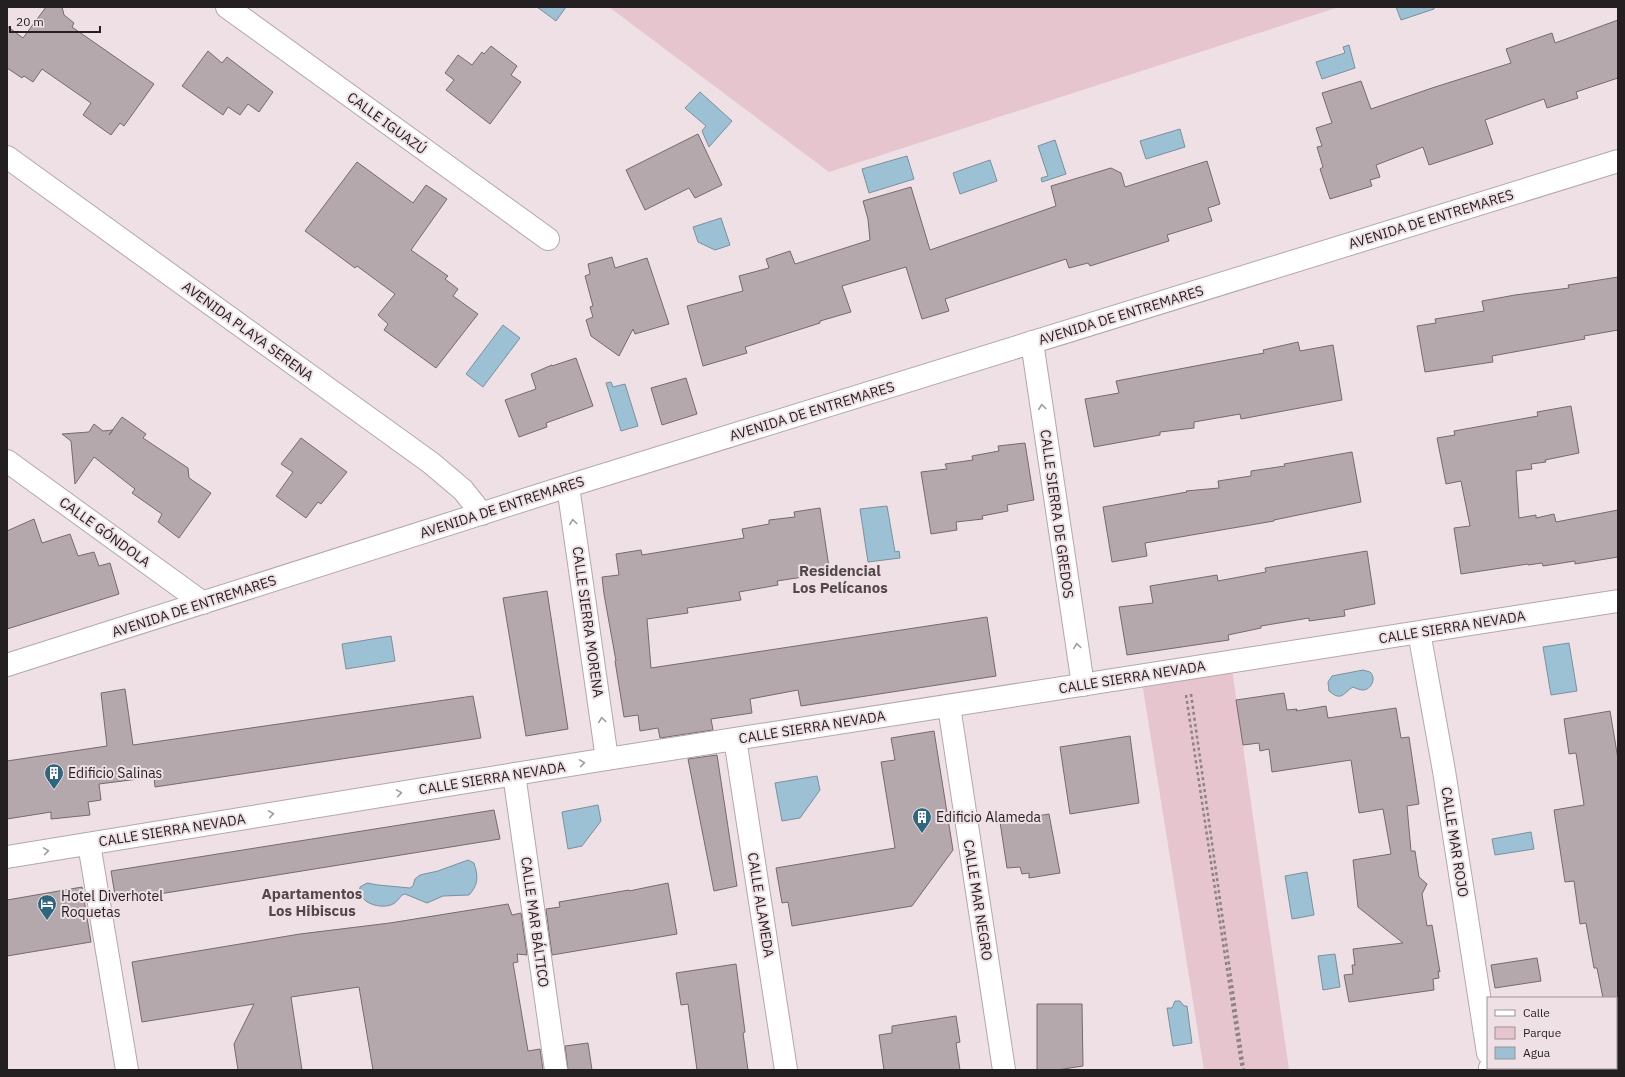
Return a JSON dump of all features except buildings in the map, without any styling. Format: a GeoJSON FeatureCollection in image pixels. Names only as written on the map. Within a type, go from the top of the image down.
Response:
{"type":"FeatureCollection","features":[{"type":"Feature","properties":{"kind":"street","name":"CALLE IGUAZÚ"},"geometry":{"type":"LineString","coordinates":[[227,7],[548,240]]}},
{"type":"Feature","properties":{"kind":"street","name":"AVENIDA PLAYA SERENA"},"geometry":{"type":"LineString","coordinates":[[7,157],[430,462],[463,490],[482,514]]}},
{"type":"Feature","properties":{"kind":"street","name":"AVENIDA DE ENTREMARES"},"geometry":{"type":"LineString","coordinates":[[7,665],[568,486],[1618,161]]}},
{"type":"Feature","properties":{"kind":"street","name":"CALLE SIERRA DE GREDOS"},"geometry":{"type":"LineString","coordinates":[[1032,342],[1082,685]]}},
{"type":"Feature","properties":{"kind":"street","name":"CALLE GÓNDOLA"},"geometry":{"type":"LineString","coordinates":[[7,461],[202,602]]}},
{"type":"Feature","properties":{"kind":"street","name":"CALLE SIERRA MORENA"},"geometry":{"type":"LineString","coordinates":[[568,486],[607,759]]}},
{"type":"Feature","properties":{"kind":"street","name":"CALLE SIERRA NEVADA"},"geometry":{"type":"LineString","coordinates":[[7,857],[607,759],[1618,601]]}},
{"type":"Feature","properties":{"kind":"street","name":"CALLE MAR ROJO"},"geometry":{"type":"LineString","coordinates":[[1420,632],[1444,771],[1487,1047]]}},
{"type":"Feature","properties":{"kind":"street","name":"CALLE MAR NEGRO"},"geometry":{"type":"LineString","coordinates":[[949,706],[1004,1070]]}},
{"type":"Feature","properties":{"kind":"street","name":"CALLE ALAMEDA"},"geometry":{"type":"LineString","coordinates":[[735,739],[786,1070]]}},
{"type":"Feature","properties":{"kind":"street","name":"CALLE MAR BÁLTICO"},"geometry":{"type":"LineString","coordinates":[[514,774],[556,1070]]}},
{"type":"Feature","properties":{"kind":"street"},"geometry":{"type":"LineString","coordinates":[[89,844],[127,1070]]}},
{"type":"Feature","properties":{"kind":"path"},"geometry":{"type":"LineString","coordinates":[[1185,669],[1243,1070]]}},
{"type":"Feature","properties":{"kind":"green space"},"geometry":{"type":"Polygon","coordinates":[[[609,7],[1339,7],[829,172],[609,7]]]}},
{"type":"Feature","properties":{"kind":"green space"},"geometry":{"type":"Polygon","coordinates":[[[1231,662],[1289,1070],[1204,1070],[1141,676],[1231,662]]]}},
{"type":"Feature","properties":{"kind":"water"},"geometry":{"type":"Polygon","coordinates":[[[537,7],[566,7],[556,21],[537,7]]]}},
{"type":"Feature","properties":{"kind":"water"},"geometry":{"type":"Polygon","coordinates":[[[1396,7],[1434,7],[1434,9],[1401,20],[1396,7]]]}},
{"type":"Feature","properties":{"kind":"water"},"geometry":{"type":"Polygon","coordinates":[[[1349,45],[1355,68],[1322,79],[1316,62],[1345,53],[1343,47],[1349,45]]]}},
{"type":"Feature","properties":{"kind":"water"},"geometry":{"type":"Polygon","coordinates":[[[700,92],[732,121],[709,147],[702,131],[706,126],[685,108],[700,92]]]}},
{"type":"Feature","properties":{"kind":"water"},"geometry":{"type":"Polygon","coordinates":[[[1180,129],[1185,147],[1146,159],[1140,141],[1180,129]]]}},
{"type":"Feature","properties":{"kind":"water"},"geometry":{"type":"Polygon","coordinates":[[[1055,140],[1066,174],[1042,182],[1041,178],[1048,176],[1038,146],[1055,140]]]}},
{"type":"Feature","properties":{"kind":"water"},"geometry":{"type":"Polygon","coordinates":[[[907,156],[914,179],[869,193],[862,169],[907,156]]]}},
{"type":"Feature","properties":{"kind":"water"},"geometry":{"type":"Polygon","coordinates":[[[990,160],[997,181],[960,194],[953,173],[990,160]]]}},
{"type":"Feature","properties":{"kind":"water"},"geometry":{"type":"Polygon","coordinates":[[[721,218],[730,245],[715,250],[698,242],[693,227],[721,218]]]}},
{"type":"Feature","properties":{"kind":"water"},"geometry":{"type":"Polygon","coordinates":[[[503,325],[520,338],[483,387],[466,374],[503,325]]]}},
{"type":"Feature","properties":{"kind":"water"},"geometry":{"type":"Polygon","coordinates":[[[611,382],[613,387],[625,384],[638,426],[621,431],[606,383],[611,382]]]}},
{"type":"Feature","properties":{"kind":"water"},"geometry":{"type":"Polygon","coordinates":[[[887,506],[895,552],[899,551],[900,558],[868,562],[860,509],[887,506]]]}},
{"type":"Feature","properties":{"kind":"water"},"geometry":{"type":"Polygon","coordinates":[[[391,636],[395,661],[346,669],[342,644],[391,636]]]}},
{"type":"Feature","properties":{"kind":"water"},"geometry":{"type":"Polygon","coordinates":[[[1569,643],[1577,691],[1551,695],[1543,647],[1569,643]]]}},
{"type":"Feature","properties":{"kind":"water"},"geometry":{"type":"Polygon","coordinates":[[[1363,670],[1370,672],[1373,677],[1371,686],[1368,688],[1363,690],[1353,687],[1340,696],[1337,696],[1329,691],[1328,682],[1332,676],[1363,670]]]}},
{"type":"Feature","properties":{"kind":"water"},"geometry":{"type":"Polygon","coordinates":[[[817,776],[820,790],[800,818],[782,821],[775,783],[817,776]]]}},
{"type":"Feature","properties":{"kind":"water"},"geometry":{"type":"Polygon","coordinates":[[[598,805],[601,821],[582,846],[568,849],[562,812],[598,805]]]}},
{"type":"Feature","properties":{"kind":"water"},"geometry":{"type":"Polygon","coordinates":[[[1531,832],[1534,849],[1495,855],[1492,839],[1531,832]]]}},
{"type":"Feature","properties":{"kind":"water"},"geometry":{"type":"Polygon","coordinates":[[[468,860],[474,863],[477,876],[475,887],[469,895],[443,896],[427,903],[405,894],[393,904],[382,906],[371,904],[362,897],[360,893],[360,887],[367,883],[410,888],[413,886],[415,879],[420,875],[438,871],[468,860]]]}},
{"type":"Feature","properties":{"kind":"water"},"geometry":{"type":"Polygon","coordinates":[[[1307,872],[1314,915],[1292,919],[1285,876],[1307,872]]]}},
{"type":"Feature","properties":{"kind":"water"},"geometry":{"type":"Polygon","coordinates":[[[1335,954],[1340,987],[1323,990],[1318,956],[1335,954]]]}},
{"type":"Feature","properties":{"kind":"water"},"geometry":{"type":"Polygon","coordinates":[[[1175,1001],[1180,1001],[1184,1006],[1187,1006],[1192,1043],[1173,1046],[1167,1008],[1172,1008],[1175,1001]]]}},
{"type":"Feature","properties":{"kind":"place","name":"Edificio Salinas"},"geometry":{"type":"Point","coordinates":[54,790]}},
{"type":"Feature","properties":{"kind":"place","name":"Edificio Alameda"},"geometry":{"type":"Point","coordinates":[922,834]}},
{"type":"Feature","properties":{"kind":"place","name":"Hotel Diverhotel Roquetas"},"geometry":{"type":"Point","coordinates":[47,921]}},
{"type":"Feature","properties":{"kind":"district","name":"Residencial Los Pelícanos"},"geometry":{"type":"Point","coordinates":[840,580]}},
{"type":"Feature","properties":{"kind":"district","name":"Apartamentos Los Hibiscus"},"geometry":{"type":"Point","coordinates":[312,902]}}]}
